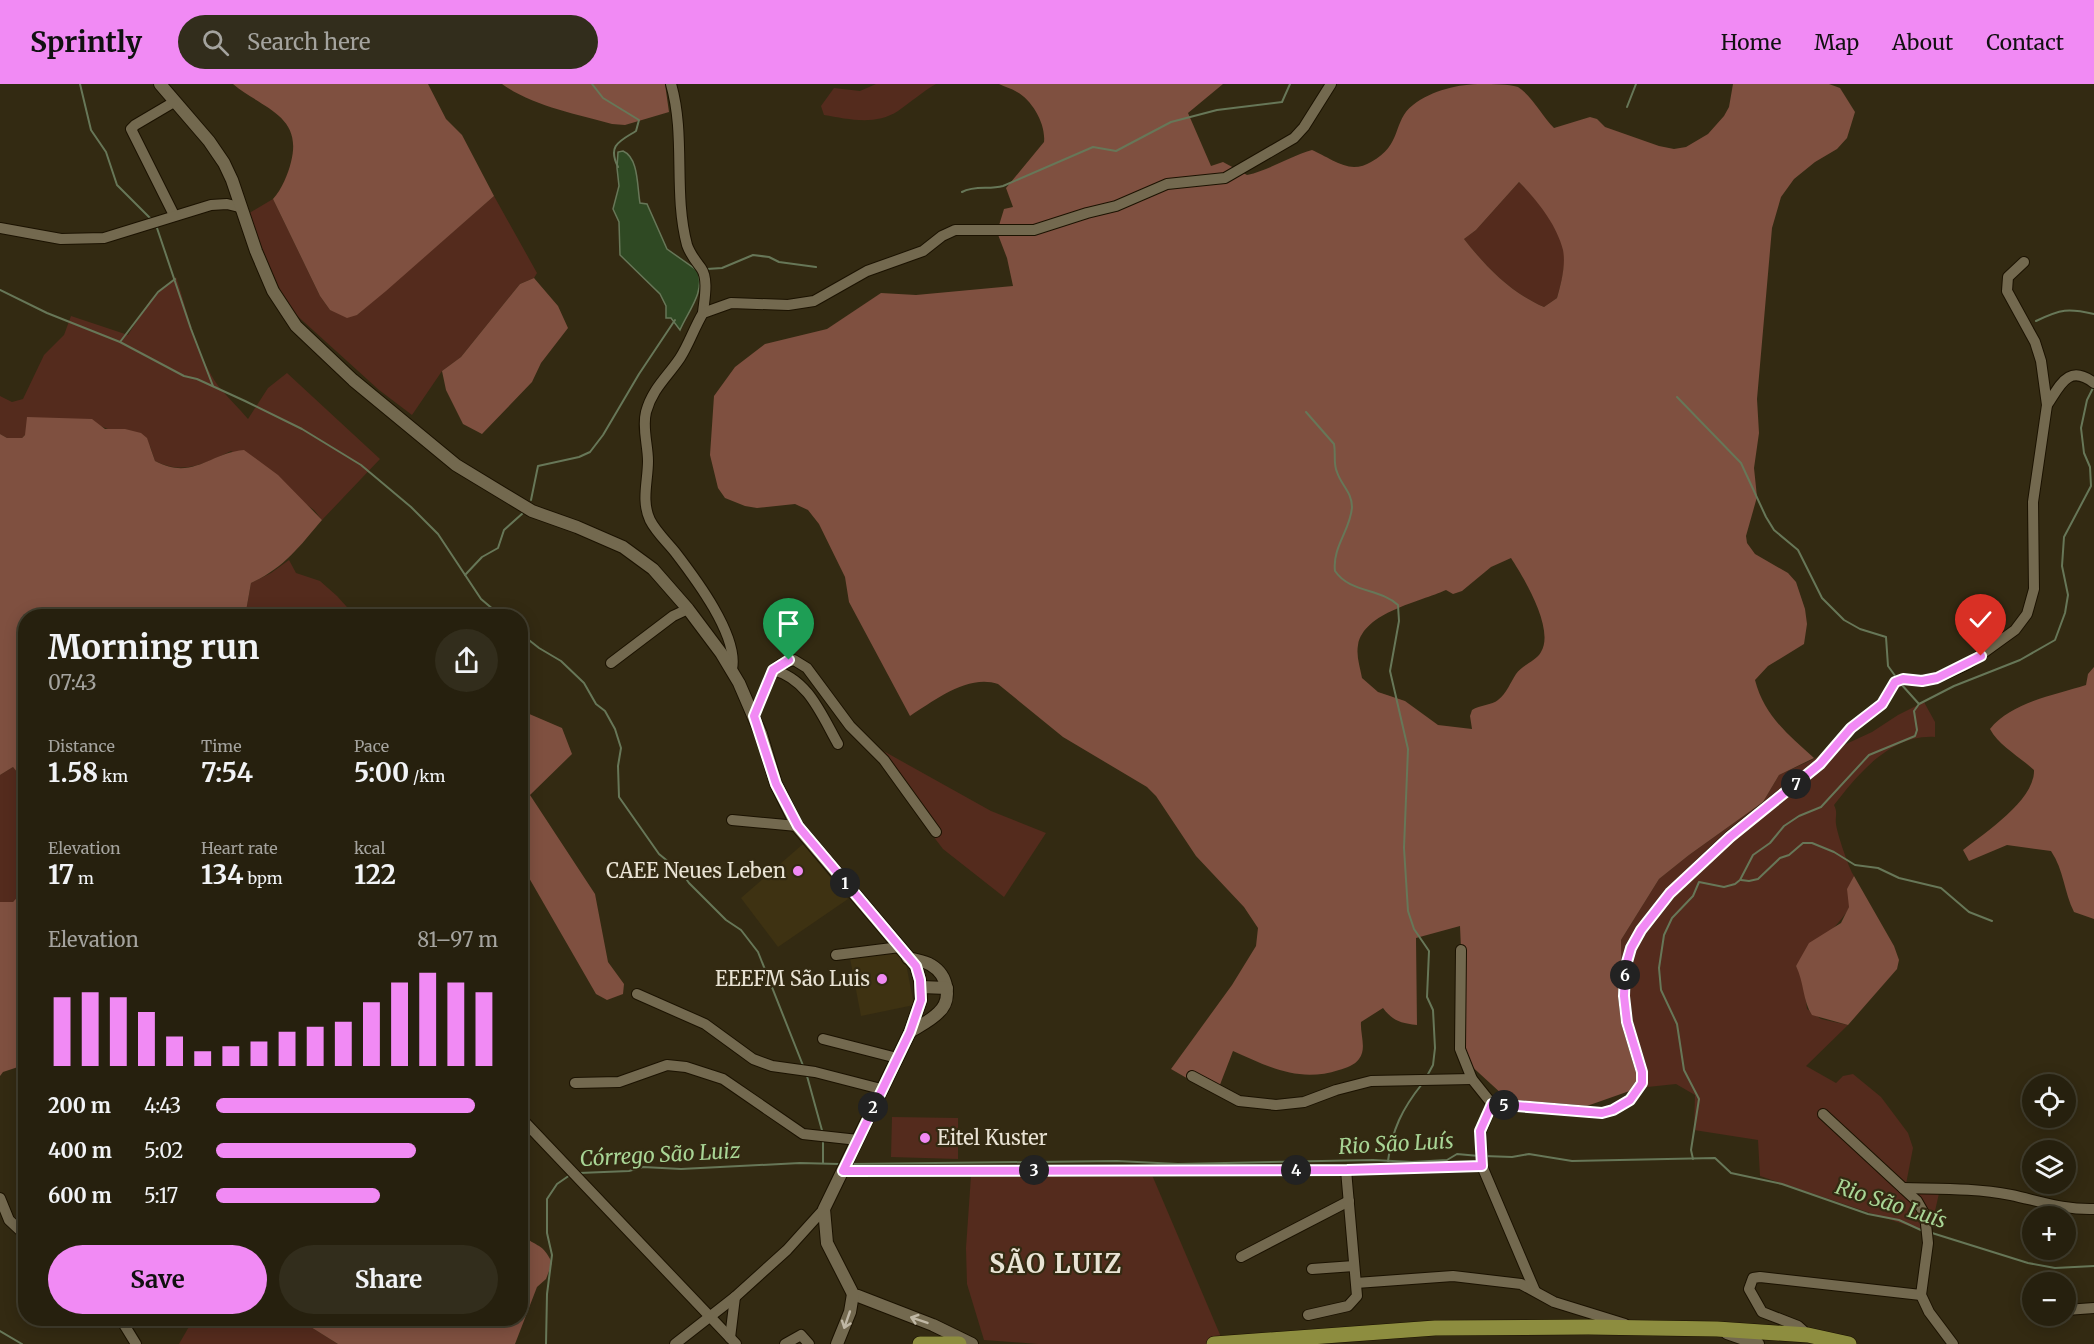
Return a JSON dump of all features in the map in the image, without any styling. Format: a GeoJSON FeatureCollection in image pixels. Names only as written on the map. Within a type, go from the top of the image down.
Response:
{"type":"FeatureCollection","features":[{"type":"Feature","properties":{"kind":"main road"},"geometry":{"type":"LineString","coordinates":[[1214,1344],[1423,1328],[1636,1327],[1808,1335],[1849,1344]]}},
{"type":"Feature","properties":{"kind":"main road"},"geometry":{"type":"LineString","coordinates":[[920,1344],[959,1344]]}},
{"type":"Feature","properties":{"kind":"street"},"geometry":{"type":"LineString","coordinates":[[160,84],[209,141],[224,163],[256,251],[279,301],[296,326],[338,366],[456,465],[532,511],[606,538],[638,557],[653,569],[688,609],[732,669],[754,716],[776,784],[798,826],[916,966],[921,987],[920,1005],[910,1032],[824,1209],[787,1250],[735,1297],[675,1344]]}},
{"type":"Feature","properties":{"kind":"street"},"geometry":{"type":"LineString","coordinates":[[671,84],[677,120],[679,198],[688,248],[704,276],[703,313],[680,358],[653,394],[646,413],[644,424],[648,464],[646,504],[656,530],[686,566],[717,616],[732,649],[734,660],[732,669]]}},
{"type":"Feature","properties":{"kind":"street"},"geometry":{"type":"LineString","coordinates":[[703,313],[731,303],[788,305],[814,301],[867,271],[923,250],[955,230],[1034,230],[1116,206],[1167,184],[1225,178],[1294,138],[1304,128],[1331,84]]}},
{"type":"Feature","properties":{"kind":"street"},"geometry":{"type":"LineString","coordinates":[[174,102],[135,124],[131,129],[174,215]]}},
{"type":"Feature","properties":{"kind":"street"},"geometry":{"type":"LineString","coordinates":[[0,228],[40,236],[93,239],[124,234],[174,215],[211,205],[227,204],[239,207]]}},
{"type":"Feature","properties":{"kind":"street"},"geometry":{"type":"LineString","coordinates":[[1461,950],[1460,1049],[1472,1079],[1492,1104],[1602,1113],[1613,1110],[1630,1100],[1642,1083],[1642,1072],[1627,1022],[1624,996],[1625,969],[1631,948],[1641,930],[1670,893],[1730,837],[1820,764],[1851,728],[1882,704],[1895,682],[1903,679],[1929,680],[1957,669],[1981,656],[2015,630],[2027,614],[2034,589],[2033,502],[2047,405],[2041,360],[2035,342],[2007,291],[2008,277],[2024,262]]}},
{"type":"Feature","properties":{"kind":"street"},"geometry":{"type":"LineString","coordinates":[[2047,405],[2060,385],[2071,376],[2078,374],[2094,383]]}},
{"type":"Feature","properties":{"kind":"street"},"geometry":{"type":"LineString","coordinates":[[611,663],[673,615],[688,609]]}},
{"type":"Feature","properties":{"kind":"street"},"geometry":{"type":"LineString","coordinates":[[754,716],[773,670],[789,660],[794,660],[807,668],[850,726],[884,760],[936,831]]}},
{"type":"Feature","properties":{"kind":"street"},"geometry":{"type":"LineString","coordinates":[[773,670],[788,673],[801,684],[838,744]]}},
{"type":"Feature","properties":{"kind":"street"},"geometry":{"type":"LineString","coordinates":[[732,820],[798,826]]}},
{"type":"Feature","properties":{"kind":"street"},"geometry":{"type":"LineString","coordinates":[[836,955],[904,952],[930,964],[940,973],[947,988],[947,997],[941,1010],[910,1032]]}},
{"type":"Feature","properties":{"kind":"street"},"geometry":{"type":"LineString","coordinates":[[921,987],[947,988]]}},
{"type":"Feature","properties":{"kind":"street"},"geometry":{"type":"LineString","coordinates":[[637,994],[705,1024],[753,1059],[881,1089]]}},
{"type":"Feature","properties":{"kind":"street"},"geometry":{"type":"LineString","coordinates":[[920,1005],[941,1010]]}},
{"type":"Feature","properties":{"kind":"street"},"geometry":{"type":"LineString","coordinates":[[823,1038],[897,1059]]}},
{"type":"Feature","properties":{"kind":"street"},"geometry":{"type":"LineString","coordinates":[[575,1083],[619,1082],[667,1065],[701,1070],[723,1079],[792,1129],[856,1145]]}},
{"type":"Feature","properties":{"kind":"street"},"geometry":{"type":"LineString","coordinates":[[1192,1076],[1239,1101],[1276,1105],[1304,1102],[1336,1090],[1371,1081],[1472,1079]]}},
{"type":"Feature","properties":{"kind":"street"},"geometry":{"type":"LineString","coordinates":[[1492,1104],[1480,1131],[1482,1161],[1535,1291]]}},
{"type":"Feature","properties":{"kind":"street"},"geometry":{"type":"LineString","coordinates":[[1823,1114],[1917,1201],[1925,1215],[1928,1243],[1921,1295],[1929,1312],[1953,1344]]}},
{"type":"Feature","properties":{"kind":"street"},"geometry":{"type":"LineString","coordinates":[[528,1129],[583,1182],[733,1341]]}},
{"type":"Feature","properties":{"kind":"street"},"geometry":{"type":"LineString","coordinates":[[844,1170],[1347,1170],[1482,1161]]}},
{"type":"Feature","properties":{"kind":"street"},"geometry":{"type":"LineString","coordinates":[[1308,1315],[1351,1304],[1357,1296],[1347,1170]]}},
{"type":"Feature","properties":{"kind":"street"},"geometry":{"type":"LineString","coordinates":[[1903,1188],[1964,1189],[2010,1195],[2069,1209],[2094,1209]]}},
{"type":"Feature","properties":{"kind":"street"},"geometry":{"type":"LineString","coordinates":[[0,1198],[9,1220],[18,1228]]}},
{"type":"Feature","properties":{"kind":"street"},"geometry":{"type":"LineString","coordinates":[[1241,1257],[1349,1201]]}},
{"type":"Feature","properties":{"kind":"street"},"geometry":{"type":"LineString","coordinates":[[824,1209],[827,1243],[853,1294],[850,1312],[837,1344]]}},
{"type":"Feature","properties":{"kind":"street"},"geometry":{"type":"LineString","coordinates":[[1312,1269],[1354,1266]]}},
{"type":"Feature","properties":{"kind":"street"},"geometry":{"type":"LineString","coordinates":[[1356,1283],[1453,1276],[1521,1284],[1554,1302],[1636,1327]]}},
{"type":"Feature","properties":{"kind":"street"},"geometry":{"type":"LineString","coordinates":[[1808,1335],[1798,1326],[1761,1312],[1750,1294],[1751,1281],[1760,1277],[1921,1295]]}},
{"type":"Feature","properties":{"kind":"street"},"geometry":{"type":"LineString","coordinates":[[853,1294],[933,1325],[972,1344]]}},
{"type":"Feature","properties":{"kind":"street"},"geometry":{"type":"LineString","coordinates":[[733,1341],[735,1297]]}},
{"type":"Feature","properties":{"kind":"street"},"geometry":{"type":"LineString","coordinates":[[2076,1309],[2094,1308]]}},
{"type":"Feature","properties":{"kind":"street"},"geometry":{"type":"LineString","coordinates":[[125,1326],[136,1344]]}},
{"type":"Feature","properties":{"kind":"street"},"geometry":{"type":"LineString","coordinates":[[1717,1329],[1758,1344]]}},
{"type":"Feature","properties":{"kind":"street"},"geometry":{"type":"LineString","coordinates":[[785,1344],[801,1335],[809,1344]]}},
{"type":"Feature","properties":{"kind":"shaded area"},"geometry":{"type":"Polygon","coordinates":[[[233,84],[428,84],[446,119],[462,135],[494,196],[386,291],[357,315],[347,318],[330,310],[320,296],[273,199],[282,186],[291,162],[293,146],[286,123],[268,107],[233,84]]]}},
{"type":"Feature","properties":{"kind":"shaded area"},"geometry":{"type":"Polygon","coordinates":[[[502,84],[665,84],[669,112],[625,125],[612,124],[540,104],[502,84]]]}},
{"type":"Feature","properties":{"kind":"shaded area"},"geometry":{"type":"Polygon","coordinates":[[[876,84],[936,84],[898,111],[880,119],[861,120],[824,115],[821,106],[834,88],[860,91],[876,84]]]}},
{"type":"Feature","properties":{"kind":"shaded area"},"geometry":{"type":"Polygon","coordinates":[[[999,84],[1223,84],[1188,113],[1211,166],[1223,162],[1247,175],[1312,150],[1349,166],[1358,167],[1367,164],[1388,148],[1406,111],[1413,105],[1429,95],[1464,85],[1496,84],[1518,87],[1554,128],[1590,117],[1597,119],[1605,127],[1674,149],[1686,147],[1708,134],[1729,107],[1733,84],[1829,84],[1840,88],[1855,112],[1847,138],[1837,149],[1815,162],[1794,179],[1781,197],[1772,228],[1757,399],[1759,433],[1754,468],[1757,497],[1746,536],[1747,543],[1755,554],[1788,573],[1796,582],[1805,609],[1807,624],[1804,644],[1768,666],[1755,680],[1764,704],[1778,724],[1814,758],[1779,775],[1763,802],[1659,879],[1621,940],[1622,1011],[1643,1065],[1638,1088],[1584,1107],[1515,1106],[1467,1062],[1455,1035],[1462,972],[1460,926],[1416,938],[1417,1025],[1397,1021],[1383,1008],[1361,1022],[1363,1051],[1359,1059],[1350,1066],[1324,1074],[1297,1074],[1272,1067],[1233,1051],[1216,1095],[1171,1069],[1232,985],[1256,946],[1258,928],[1244,907],[1196,856],[1156,796],[1147,787],[1063,737],[998,684],[975,683],[952,690],[910,716],[849,602],[845,577],[819,524],[808,510],[795,504],[757,508],[745,506],[725,498],[718,488],[710,455],[714,396],[735,367],[765,344],[827,329],[881,293],[916,295],[1013,286],[1007,258],[997,232],[1004,209],[1013,207],[1006,188],[1044,142],[1044,135],[1037,113],[1028,101],[1015,91],[999,84]],[[1519,182],[1476,230],[1464,239],[1481,260],[1510,287],[1544,307],[1557,298],[1563,268],[1563,250],[1546,213],[1519,182]],[[1511,558],[1491,567],[1462,591],[1453,594],[1446,590],[1394,610],[1371,624],[1362,634],[1358,645],[1362,678],[1378,692],[1405,701],[1438,725],[1472,729],[1470,716],[1472,710],[1498,700],[1519,671],[1539,655],[1544,642],[1544,630],[1536,604],[1511,558]]]}},
{"type":"Feature","properties":{"kind":"shaded area"},"geometry":{"type":"Polygon","coordinates":[[[623,151],[635,166],[640,203],[647,204],[667,249],[698,271],[700,279],[695,302],[680,330],[671,318],[666,318],[666,306],[660,294],[620,255],[619,222],[613,209],[619,186],[618,152],[623,151]]]}},
{"type":"Feature","properties":{"kind":"shaded area"},"geometry":{"type":"Polygon","coordinates":[[[1519,182],[1540,205],[1558,232],[1564,252],[1564,269],[1557,298],[1544,307],[1510,287],[1481,260],[1464,239],[1476,230],[1519,182]]]}},
{"type":"Feature","properties":{"kind":"shaded area"},"geometry":{"type":"Polygon","coordinates":[[[494,196],[537,273],[534,278],[520,284],[461,357],[442,371],[412,415],[379,390],[293,312],[276,283],[246,215],[273,199],[320,296],[330,310],[357,315],[494,196]]]}},
{"type":"Feature","properties":{"kind":"shaded area"},"geometry":{"type":"Polygon","coordinates":[[[176,277],[194,334],[211,375],[248,419],[268,388],[287,373],[380,459],[322,520],[314,510],[231,451],[202,464],[175,467],[155,461],[150,446],[98,425],[25,435],[22,438],[7,438],[0,434],[0,396],[12,402],[23,399],[44,355],[64,335],[71,316],[128,335],[151,299],[176,277]]]}},
{"type":"Feature","properties":{"kind":"shaded area"},"geometry":{"type":"Polygon","coordinates":[[[534,278],[558,306],[568,328],[541,363],[532,382],[482,434],[463,424],[446,390],[442,371],[461,357],[520,284],[534,278]]]}},
{"type":"Feature","properties":{"kind":"shaded area"},"geometry":{"type":"Polygon","coordinates":[[[27,417],[92,419],[105,429],[125,429],[141,433],[147,438],[155,461],[180,468],[191,467],[244,450],[278,475],[322,520],[282,564],[251,583],[246,609],[18,609],[18,773],[13,767],[0,775],[0,434],[7,438],[22,438],[25,435],[27,417]]]}},
{"type":"Feature","properties":{"kind":"shaded area"},"geometry":{"type":"Polygon","coordinates":[[[289,560],[296,573],[320,581],[349,609],[246,609],[251,583],[271,573],[289,560]]]}},
{"type":"Feature","properties":{"kind":"shaded area"},"geometry":{"type":"Polygon","coordinates":[[[2094,667],[2094,919],[2074,912],[2059,866],[2051,851],[2007,845],[1969,861],[1963,850],[2008,815],[2027,793],[2032,781],[2034,770],[2004,746],[1990,729],[2010,712],[2022,706],[2086,685],[2088,674],[2094,667]]]}},
{"type":"Feature","properties":{"kind":"shaded area"},"geometry":{"type":"Polygon","coordinates":[[[1924,702],[1935,722],[1935,737],[1904,742],[1890,749],[1865,769],[1834,805],[1839,835],[1854,876],[1849,890],[1849,907],[1834,928],[1796,966],[1803,979],[1807,1009],[1821,1019],[1848,1025],[1806,1066],[1836,1083],[1843,1076],[1853,1074],[1881,1097],[1908,1133],[1913,1148],[1906,1184],[1940,1189],[1930,1233],[1760,1176],[1758,1140],[1694,1130],[1695,1095],[1676,1084],[1638,1088],[1622,1011],[1620,946],[1621,940],[1659,879],[1763,802],[1779,775],[1872,732],[1924,702]]]}},
{"type":"Feature","properties":{"kind":"shaded area"},"geometry":{"type":"Polygon","coordinates":[[[528,713],[562,728],[572,754],[530,795],[595,894],[608,962],[624,984],[623,994],[607,1000],[596,994],[528,876],[528,713]]]}},
{"type":"Feature","properties":{"kind":"shaded area"},"geometry":{"type":"Polygon","coordinates":[[[878,748],[991,811],[1046,833],[1004,897],[943,849],[878,748]]]}},
{"type":"Feature","properties":{"kind":"shaded area"},"geometry":{"type":"Polygon","coordinates":[[[13,767],[18,773],[18,896],[13,902],[0,902],[0,775],[13,767]]]}},
{"type":"Feature","properties":{"kind":"shaded area","name":"CAEE Neues Leben"},"geometry":{"type":"Polygon","coordinates":[[[803,844],[848,899],[778,947],[741,898],[803,844]]]}},
{"type":"Feature","properties":{"kind":"shaded area"},"geometry":{"type":"Polygon","coordinates":[[[1854,876],[1894,946],[1899,960],[1897,969],[1848,1025],[1812,1015],[1796,966],[1809,943],[1841,923],[1849,907],[1847,889],[1854,876]]]}},
{"type":"Feature","properties":{"kind":"shaded area"},"geometry":{"type":"Polygon","coordinates":[[[18,896],[18,1067],[3,1072],[0,1076],[0,902],[13,902],[18,896]]]}},
{"type":"Feature","properties":{"kind":"shaded area","name":"EEEFM São Luis"},"geometry":{"type":"Polygon","coordinates":[[[902,943],[914,1005],[861,1016],[849,953],[902,943]]]}},
{"type":"Feature","properties":{"kind":"shaded area","name":"Eitel Kuster"},"geometry":{"type":"Polygon","coordinates":[[[892,1117],[958,1118],[958,1159],[891,1157],[892,1117]]]}},
{"type":"Feature","properties":{"kind":"shaded area"},"geometry":{"type":"Polygon","coordinates":[[[1152,1175],[1224,1344],[1038,1344],[984,1340],[967,1284],[966,1248],[971,1176],[1152,1175]]]}},
{"type":"Feature","properties":{"kind":"shaded area"},"geometry":{"type":"Polygon","coordinates":[[[528,1239],[545,1251],[552,1263],[546,1279],[537,1287],[528,1310],[528,1239]]]}},
{"type":"Feature","properties":{"kind":"shaded area"},"geometry":{"type":"Polygon","coordinates":[[[189,1326],[309,1326],[338,1344],[179,1344],[189,1326]]]}},
{"type":"Feature","properties":{"kind":"shaded area"},"geometry":{"type":"Polygon","coordinates":[[[309,1326],[522,1326],[515,1344],[338,1344],[309,1326]]]}},
{"type":"Feature","properties":{"kind":"waterway"},"geometry":{"type":"LineString","coordinates":[[80,84],[91,130],[106,152],[117,185],[152,220]]}},
{"type":"Feature","properties":{"kind":"waterway"},"geometry":{"type":"LineString","coordinates":[[592,84],[603,98],[639,120],[636,131],[617,144],[614,154],[618,167]]}},
{"type":"Feature","properties":{"kind":"waterway"},"geometry":{"type":"LineString","coordinates":[[962,192],[1003,186],[1093,147],[1116,151],[1171,122],[1217,110],[1282,102],[1290,84]]}},
{"type":"Feature","properties":{"kind":"waterway"},"geometry":{"type":"LineString","coordinates":[[1627,107],[1636,84]]}},
{"type":"Feature","properties":{"kind":"waterway"},"geometry":{"type":"LineString","coordinates":[[157,228],[213,386]]}},
{"type":"Feature","properties":{"kind":"waterway"},"geometry":{"type":"LineString","coordinates":[[707,269],[722,268],[753,255],[769,257],[779,262],[816,267]]}},
{"type":"Feature","properties":{"kind":"waterway"},"geometry":{"type":"LineString","coordinates":[[120,342],[158,292],[175,279]]}},
{"type":"Feature","properties":{"kind":"waterway"},"geometry":{"type":"LineString","coordinates":[[0,290],[47,313],[120,342],[184,376],[197,379],[245,401],[302,429],[361,465],[411,507],[438,534],[481,599],[493,609]]}},
{"type":"Feature","properties":{"kind":"waterway"},"geometry":{"type":"LineString","coordinates":[[2036,321],[2065,311],[2094,314]]}},
{"type":"Feature","properties":{"kind":"waterway"},"geometry":{"type":"LineString","coordinates":[[531,500],[538,466],[579,457],[590,452],[675,320]]}},
{"type":"Feature","properties":{"kind":"waterway"},"geometry":{"type":"LineString","coordinates":[[1693,1159],[1691,1150],[1699,1099],[1684,1070],[1677,1024],[1661,990],[1659,968],[1664,935],[1672,918],[1693,896],[1699,882],[1724,887],[1735,884],[1740,880],[1753,855],[1770,843],[1784,826],[1799,816],[1821,807],[1869,755],[1915,736],[1917,730],[1914,711],[1919,704],[1954,686],[2020,660],[2055,640],[2065,613],[2068,595],[2062,566],[2064,537],[2091,486],[2090,467],[2084,453],[2081,428],[2087,400],[2094,386]]}},
{"type":"Feature","properties":{"kind":"waterway"},"geometry":{"type":"LineString","coordinates":[[1677,397],[1741,463],[1766,517],[1774,530],[1798,550],[1822,598],[1844,620],[1860,629],[1886,637],[1888,666],[1896,677]]}},
{"type":"Feature","properties":{"kind":"waterway"},"geometry":{"type":"LineString","coordinates":[[1306,412],[1334,444],[1336,469],[1352,502],[1351,515],[1336,554],[1335,571],[1349,583],[1383,596],[1398,605],[1399,621],[1390,671],[1408,749],[1404,848],[1408,911],[1414,929],[1429,951],[1427,997],[1433,1010],[1435,1048],[1433,1065],[1427,1076]]}},
{"type":"Feature","properties":{"kind":"waterway"},"geometry":{"type":"LineString","coordinates":[[465,575],[482,557],[498,548],[504,530],[523,513]]}},
{"type":"Feature","properties":{"kind":"waterway"},"geometry":{"type":"LineString","coordinates":[[528,639],[561,661],[584,683],[596,704],[605,711],[615,729],[621,748],[618,766],[619,797],[659,854],[682,873],[726,920],[741,930],[758,952],[804,1068]]}},
{"type":"Feature","properties":{"kind":"waterway"},"geometry":{"type":"LineString","coordinates":[[1901,684],[1919,704]]}},
{"type":"Feature","properties":{"kind":"waterway"},"geometry":{"type":"LineString","coordinates":[[1741,880],[1758,879],[1780,858],[1789,855],[1803,843],[1812,843],[1834,852],[1855,865],[1878,868],[1899,878],[1941,888],[1969,912],[1992,921]]}},
{"type":"Feature","properties":{"kind":"waterway"},"geometry":{"type":"LineString","coordinates":[[807,1076],[823,1134]]}},
{"type":"Feature","properties":{"kind":"waterway"},"geometry":{"type":"LineString","coordinates":[[1388,1161],[1392,1139],[1399,1120],[1422,1084]]}},
{"type":"Feature","properties":{"kind":"waterway"},"geometry":{"type":"LineString","coordinates":[[823,1139],[823,1163]]}},
{"type":"Feature","properties":{"kind":"waterway","name":"Rio São Luís"},"geometry":{"type":"LineString","coordinates":[[851,1164],[1117,1161],[1178,1164],[1373,1160],[1412,1162],[1447,1160],[1457,1154],[1479,1156]]}},
{"type":"Feature","properties":{"kind":"waterway","name":"Rio São Luís"},"geometry":{"type":"LineString","coordinates":[[1484,1156],[1512,1157],[1529,1154],[1572,1161],[1715,1158],[1731,1173],[1782,1184],[1868,1214],[1899,1220],[1923,1231]]}},
{"type":"Feature","properties":{"kind":"waterway","name":"Córrego São Luiz"},"geometry":{"type":"LineString","coordinates":[[579,1173],[629,1171],[643,1167],[681,1169],[800,1163],[839,1164]]}},
{"type":"Feature","properties":{"kind":"waterway","name":"Córrego São Luiz"},"geometry":{"type":"LineString","coordinates":[[546,1344],[547,1294],[552,1255],[547,1233],[547,1199],[557,1184],[570,1175]]}},
{"type":"Feature","properties":{"kind":"waterway","name":"Rio São Luís"},"geometry":{"type":"LineString","coordinates":[[1932,1233],[2028,1263],[2055,1268],[2094,1266]]}},
{"type":"Feature","properties":{"kind":"waterway"},"geometry":{"type":"LineString","coordinates":[[0,1331],[22,1344]]}},
{"type":"Feature","properties":{"kind":"place","name":"CAEE Neues Leben"},"geometry":{"type":"Point","coordinates":[798,871]}},
{"type":"Feature","properties":{"kind":"place","name":"EEEFM São Luis"},"geometry":{"type":"Point","coordinates":[882,979]}},
{"type":"Feature","properties":{"kind":"place","name":"Eitel Kuster"},"geometry":{"type":"Point","coordinates":[925,1138]}},
{"type":"Feature","properties":{"kind":"district","name":"SÃO LUIZ"},"geometry":{"type":"Point","coordinates":[1056,1264]}},
{"type":"Feature","properties":{"kind":"route"},"geometry":{"type":"LineString","coordinates":[[789,660],[773,670],[754,716],[776,784],[798,826],[916,966],[920,980],[921,1000],[910,1032],[843,1171],[1347,1170],[1482,1166],[1480,1131],[1492,1104],[1602,1113],[1613,1110],[1630,1100],[1642,1083],[1642,1072],[1627,1022],[1624,996],[1625,969],[1631,948],[1655,911],[1670,893],[1730,837],[1820,764],[1851,728],[1882,704],[1895,682],[1903,679],[1922,681],[1937,678],[1981,656]]}}]}
